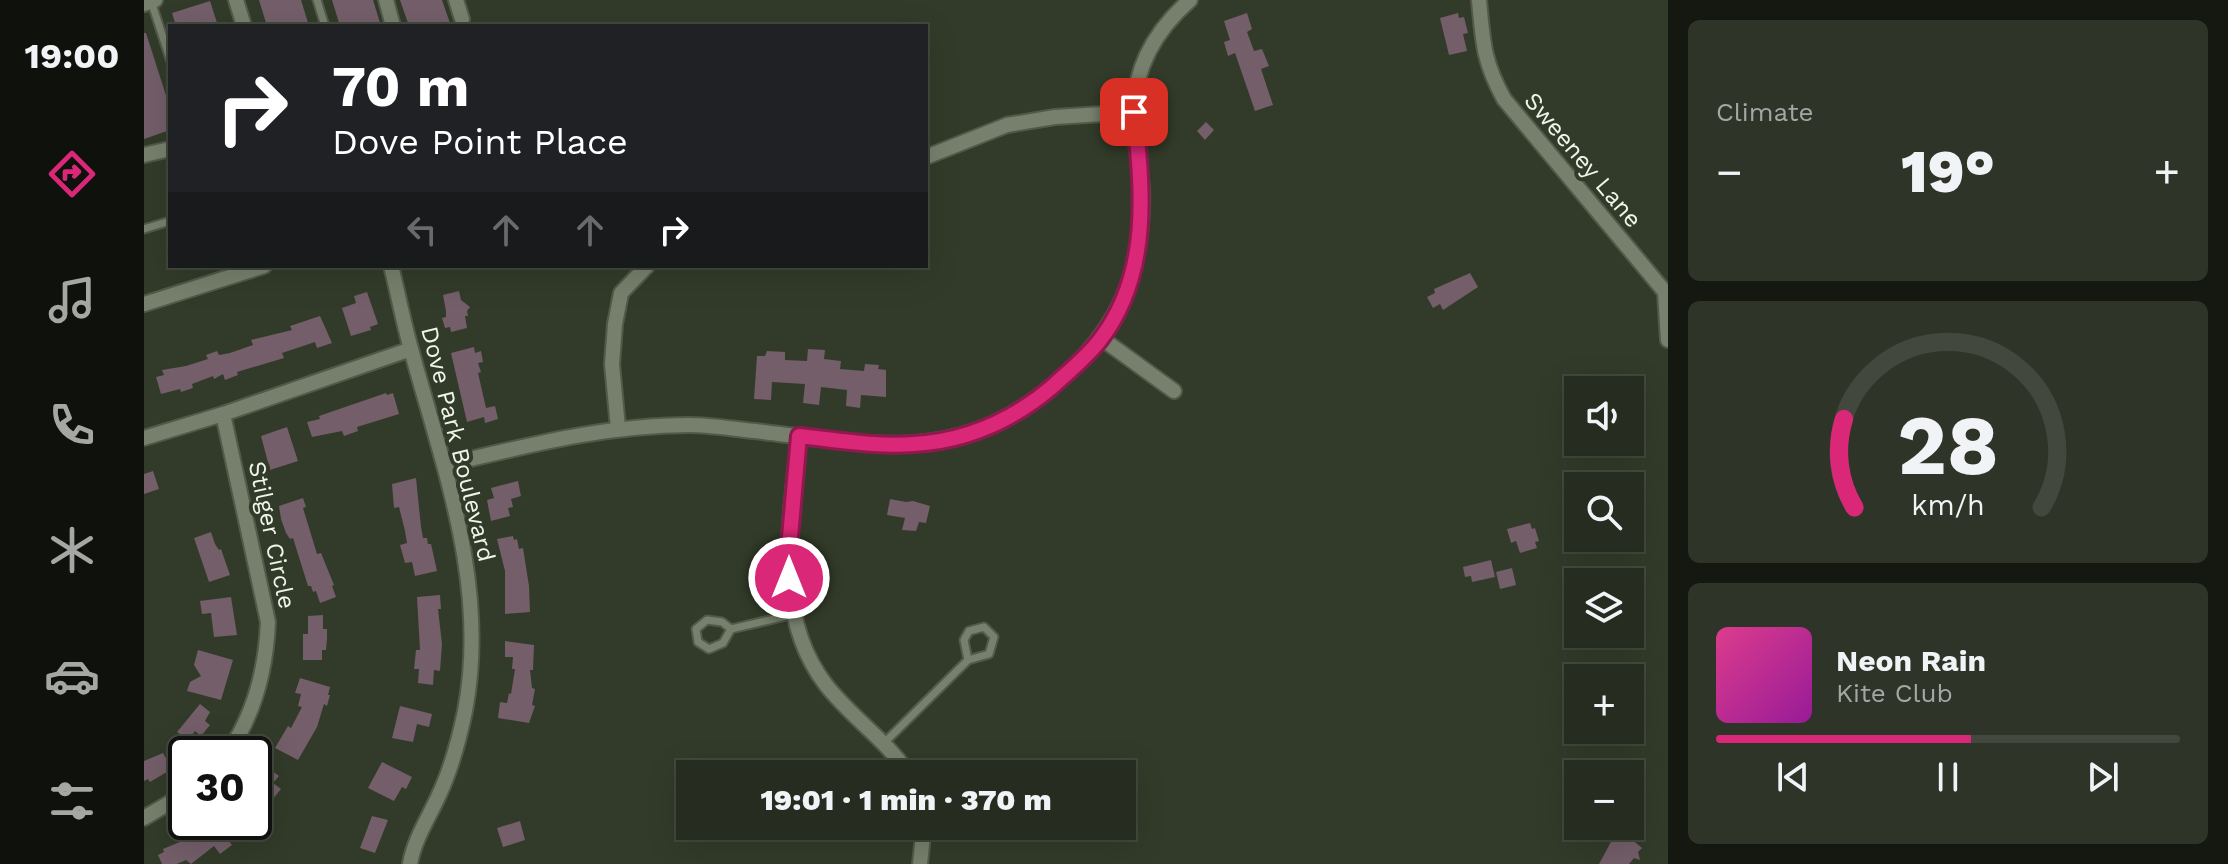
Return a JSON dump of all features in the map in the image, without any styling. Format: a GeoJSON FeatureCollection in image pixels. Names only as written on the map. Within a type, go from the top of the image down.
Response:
{"type":"FeatureCollection","features":[{"type":"Feature","properties":{"kind":"street"},"geometry":{"type":"LineString","coordinates":[[236,0],[243,24]]}},
{"type":"Feature","properties":{"kind":"street"},"geometry":{"type":"LineString","coordinates":[[386,0],[392,24]]}},
{"type":"Feature","properties":{"kind":"street"},"geometry":{"type":"LineString","coordinates":[[456,0],[462,19]]}},
{"type":"Feature","properties":{"kind":"street"},"geometry":{"type":"LineString","coordinates":[[445,465],[618,428],[693,425],[915,444],[977,432],[1023,409],[1077,365],[1101,338],[1124,296],[1138,248],[1142,190],[1134,112],[1136,90],[1150,47],[1162,28],[1190,0]]}},
{"type":"Feature","properties":{"kind":"street","name":"Sweeney Lane"},"geometry":{"type":"LineString","coordinates":[[1479,0],[1489,72],[1504,99],[1665,292],[1668,340]]}},
{"type":"Feature","properties":{"kind":"street"},"geometry":{"type":"LineString","coordinates":[[928,156],[1007,125],[1055,117],[1134,112]]}},
{"type":"Feature","properties":{"kind":"street"},"geometry":{"type":"LineString","coordinates":[[144,155],[168,149]]}},
{"type":"Feature","properties":{"kind":"street"},"geometry":{"type":"LineString","coordinates":[[144,304],[258,268]]}},
{"type":"Feature","properties":{"kind":"street","name":"Dove Park Boulevard"},"geometry":{"type":"LineString","coordinates":[[391,268],[445,465],[468,569],[473,617],[470,681],[457,746],[410,864]]}},
{"type":"Feature","properties":{"kind":"street"},"geometry":{"type":"LineString","coordinates":[[618,428],[612,364],[615,324],[621,293],[645,268]]}},
{"type":"Feature","properties":{"kind":"street"},"geometry":{"type":"LineString","coordinates":[[1101,338],[1174,391]]}},
{"type":"Feature","properties":{"kind":"street"},"geometry":{"type":"LineString","coordinates":[[144,438],[411,349]]}},
{"type":"Feature","properties":{"kind":"street","name":"Stilger Circle"},"geometry":{"type":"LineString","coordinates":[[223,414],[265,595],[268,622],[267,650],[256,697],[238,736]]}},
{"type":"Feature","properties":{"kind":"street"},"geometry":{"type":"LineString","coordinates":[[799,436],[788,562],[795,614],[808,654],[823,681],[885,742],[898,760]]}},
{"type":"Feature","properties":{"kind":"street"},"geometry":{"type":"LineString","coordinates":[[144,818],[168,804]]}},
{"type":"Feature","properties":{"kind":"street"},"geometry":{"type":"LineString","coordinates":[[920,864],[923,840]]}},
{"type":"Feature","properties":{"kind":"lane"},"geometry":{"type":"LineString","coordinates":[[317,0],[324,24]]}},
{"type":"Feature","properties":{"kind":"lane"},"geometry":{"type":"LineString","coordinates":[[150,2],[168,53]]}},
{"type":"Feature","properties":{"kind":"lane"},"geometry":{"type":"LineString","coordinates":[[144,229],[168,222]]}},
{"type":"Feature","properties":{"kind":"lane"},"geometry":{"type":"LineString","coordinates":[[731,629],[722,622],[707,620],[696,629],[698,642],[709,649],[723,643],[731,629],[795,614]]}},
{"type":"Feature","properties":{"kind":"lane"},"geometry":{"type":"LineString","coordinates":[[885,742],[968,660],[989,654],[994,637],[984,627],[969,631],[964,640],[968,660]]}},
{"type":"Feature","properties":{"kind":"building"},"geometry":{"type":"Polygon","coordinates":[[[259,0],[301,0],[308,24],[266,24],[259,0]]]}},
{"type":"Feature","properties":{"kind":"building"},"geometry":{"type":"Polygon","coordinates":[[[332,0],[373,0],[380,24],[339,24],[332,0]]]}},
{"type":"Feature","properties":{"kind":"building"},"geometry":{"type":"Polygon","coordinates":[[[400,0],[442,0],[450,24],[408,24],[400,0]]]}},
{"type":"Feature","properties":{"kind":"building"},"geometry":{"type":"Polygon","coordinates":[[[210,1],[217,24],[175,24],[172,13],[210,1]]]}},
{"type":"Feature","properties":{"kind":"building"},"geometry":{"type":"Polygon","coordinates":[[[1247,13],[1252,29],[1247,32],[1254,51],[1262,49],[1269,66],[1261,69],[1273,105],[1255,111],[1235,53],[1228,56],[1224,42],[1230,40],[1224,21],[1247,13]]]}},
{"type":"Feature","properties":{"kind":"building"},"geometry":{"type":"Polygon","coordinates":[[[1458,13],[1459,18],[1464,17],[1468,33],[1463,34],[1467,51],[1449,55],[1440,18],[1458,13]]]}},
{"type":"Feature","properties":{"kind":"building"},"geometry":{"type":"Polygon","coordinates":[[[146,33],[168,102],[168,131],[144,139],[146,33]]]}},
{"type":"Feature","properties":{"kind":"building"},"geometry":{"type":"Polygon","coordinates":[[[1206,122],[1214,130],[1205,140],[1197,131],[1206,122]]]}},
{"type":"Feature","properties":{"kind":"building"},"geometry":{"type":"Polygon","coordinates":[[[1470,273],[1478,287],[1443,310],[1440,304],[1433,308],[1427,297],[1435,293],[1434,289],[1470,273]]]}},
{"type":"Feature","properties":{"kind":"building"},"geometry":{"type":"Polygon","coordinates":[[[459,291],[461,300],[470,307],[468,316],[465,316],[467,328],[451,332],[450,327],[445,328],[442,318],[446,317],[443,295],[459,291]]]}},
{"type":"Feature","properties":{"kind":"building"},"geometry":{"type":"Polygon","coordinates":[[[367,292],[378,324],[370,327],[371,330],[351,336],[342,308],[356,303],[354,296],[367,292]]]}},
{"type":"Feature","properties":{"kind":"building"},"geometry":{"type":"Polygon","coordinates":[[[320,316],[332,343],[317,348],[315,342],[282,353],[284,358],[237,372],[238,375],[225,380],[223,374],[214,379],[213,376],[192,384],[193,388],[161,394],[156,377],[164,375],[162,370],[208,359],[206,355],[217,351],[219,355],[230,353],[253,345],[251,340],[292,330],[290,326],[320,316]]]}},
{"type":"Feature","properties":{"kind":"building"},"geometry":{"type":"Polygon","coordinates":[[[474,347],[475,353],[481,351],[483,362],[478,363],[481,372],[478,373],[486,408],[495,406],[498,419],[485,423],[484,417],[467,422],[451,353],[474,347]]]}},
{"type":"Feature","properties":{"kind":"building"},"geometry":{"type":"Polygon","coordinates":[[[808,349],[825,350],[824,359],[841,361],[840,369],[864,371],[865,364],[879,365],[878,369],[886,370],[886,397],[861,395],[860,408],[846,406],[847,390],[821,387],[819,405],[803,403],[805,384],[772,382],[771,400],[754,399],[757,356],[765,356],[767,351],[785,352],[785,360],[807,361],[808,349]]]}},
{"type":"Feature","properties":{"kind":"building"},"geometry":{"type":"Polygon","coordinates":[[[393,393],[399,414],[357,427],[358,431],[344,436],[342,431],[312,437],[307,422],[393,393]]]}},
{"type":"Feature","properties":{"kind":"building"},"geometry":{"type":"Polygon","coordinates":[[[287,427],[298,461],[270,470],[261,436],[287,427]]]}},
{"type":"Feature","properties":{"kind":"building"},"geometry":{"type":"Polygon","coordinates":[[[153,471],[159,489],[144,494],[144,474],[153,471]]]}},
{"type":"Feature","properties":{"kind":"building"},"geometry":{"type":"Polygon","coordinates":[[[416,478],[423,538],[431,544],[437,571],[415,576],[412,562],[405,563],[400,545],[407,543],[399,507],[394,508],[392,484],[416,478]]]}},
{"type":"Feature","properties":{"kind":"building"},"geometry":{"type":"Polygon","coordinates":[[[518,481],[521,496],[511,499],[513,507],[508,508],[510,516],[491,521],[487,500],[494,498],[491,488],[518,481]]]}},
{"type":"Feature","properties":{"kind":"building"},"geometry":{"type":"Polygon","coordinates":[[[303,498],[306,507],[303,508],[317,554],[321,553],[336,597],[320,603],[316,591],[313,592],[308,586],[293,538],[290,539],[286,533],[281,519],[279,506],[303,498]]]}},
{"type":"Feature","properties":{"kind":"building"},"geometry":{"type":"Polygon","coordinates":[[[890,499],[930,506],[926,523],[919,522],[916,531],[902,530],[905,518],[887,515],[890,499]]]}},
{"type":"Feature","properties":{"kind":"building"},"geometry":{"type":"Polygon","coordinates":[[[1530,523],[1539,541],[1535,542],[1537,548],[1520,553],[1516,541],[1511,543],[1507,529],[1530,523]]]}},
{"type":"Feature","properties":{"kind":"building"},"geometry":{"type":"Polygon","coordinates":[[[211,532],[230,575],[209,582],[194,538],[211,532]]]}},
{"type":"Feature","properties":{"kind":"building"},"geometry":{"type":"Polygon","coordinates":[[[513,536],[519,549],[523,548],[530,612],[505,614],[505,571],[497,539],[513,536]]]}},
{"type":"Feature","properties":{"kind":"building"},"geometry":{"type":"Polygon","coordinates":[[[1491,560],[1495,577],[1472,582],[1471,576],[1465,577],[1463,567],[1491,560]]]}},
{"type":"Feature","properties":{"kind":"building"},"geometry":{"type":"Polygon","coordinates":[[[1512,568],[1516,585],[1500,589],[1496,572],[1512,568]]]}},
{"type":"Feature","properties":{"kind":"building"},"geometry":{"type":"Polygon","coordinates":[[[440,595],[440,671],[434,670],[433,685],[418,683],[419,669],[414,669],[416,650],[420,650],[417,597],[440,595]]]}},
{"type":"Feature","properties":{"kind":"building"},"geometry":{"type":"Polygon","coordinates":[[[231,597],[237,635],[214,637],[211,613],[202,614],[200,601],[231,597]]]}},
{"type":"Feature","properties":{"kind":"building"},"geometry":{"type":"Polygon","coordinates":[[[323,615],[327,639],[322,660],[303,660],[303,634],[308,634],[308,616],[323,615]]]}},
{"type":"Feature","properties":{"kind":"building"},"geometry":{"type":"Polygon","coordinates":[[[505,641],[534,645],[533,670],[530,670],[532,688],[535,689],[532,705],[535,706],[529,723],[498,718],[500,702],[507,703],[511,694],[515,669],[512,669],[513,657],[505,657],[505,641]]]}},
{"type":"Feature","properties":{"kind":"building"},"geometry":{"type":"Polygon","coordinates":[[[198,650],[233,660],[221,700],[187,691],[190,682],[201,676],[194,665],[198,650]]]}},
{"type":"Feature","properties":{"kind":"building"},"geometry":{"type":"Polygon","coordinates":[[[300,678],[330,687],[330,695],[317,727],[298,760],[275,748],[302,707],[298,706],[301,694],[295,693],[300,678]]]}},
{"type":"Feature","properties":{"kind":"building"},"geometry":{"type":"Polygon","coordinates":[[[200,704],[210,712],[205,721],[210,725],[201,736],[195,731],[191,736],[177,732],[200,704]]]}},
{"type":"Feature","properties":{"kind":"building"},"geometry":{"type":"Polygon","coordinates":[[[400,706],[432,714],[429,727],[417,724],[413,742],[392,738],[400,706]]]}},
{"type":"Feature","properties":{"kind":"building"},"geometry":{"type":"Polygon","coordinates":[[[163,753],[168,762],[168,771],[150,782],[148,779],[144,781],[144,761],[163,753]]]}},
{"type":"Feature","properties":{"kind":"building"},"geometry":{"type":"Polygon","coordinates":[[[382,762],[412,777],[394,801],[368,788],[382,762]]]}},
{"type":"Feature","properties":{"kind":"building"},"geometry":{"type":"Polygon","coordinates":[[[272,771],[279,776],[273,783],[281,789],[272,800],[272,771]]]}},
{"type":"Feature","properties":{"kind":"building"},"geometry":{"type":"Polygon","coordinates":[[[372,816],[388,820],[375,853],[360,848],[372,816]]]}},
{"type":"Feature","properties":{"kind":"building"},"geometry":{"type":"Polygon","coordinates":[[[520,821],[525,840],[503,847],[497,828],[520,821]]]}},
{"type":"Feature","properties":{"kind":"building"},"geometry":{"type":"Polygon","coordinates":[[[228,840],[232,845],[220,854],[214,846],[191,864],[186,860],[177,864],[162,864],[158,855],[164,852],[163,849],[188,841],[228,840]]]}},
{"type":"Feature","properties":{"kind":"building"},"geometry":{"type":"Polygon","coordinates":[[[1612,840],[1632,840],[1642,848],[1638,852],[1640,860],[1634,858],[1629,864],[1599,864],[1612,840]]]}},
{"type":"Feature","properties":{"kind":"route"},"geometry":{"type":"LineString","coordinates":[[789,578],[799,436],[915,444],[977,432],[1023,409],[1046,392],[1101,338],[1124,296],[1138,248],[1142,190],[1134,112]]}}]}
